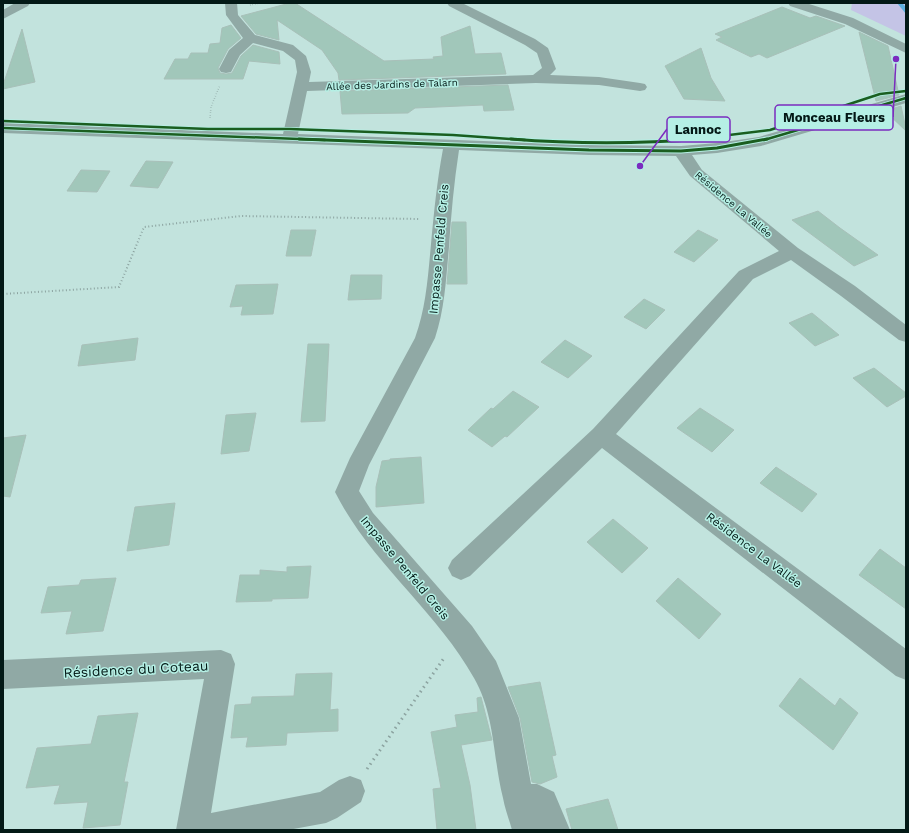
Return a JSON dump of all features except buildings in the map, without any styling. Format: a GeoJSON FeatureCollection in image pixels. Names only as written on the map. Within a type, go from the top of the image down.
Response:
{"type":"FeatureCollection","features":[{"type":"Feature","properties":{"kind":"street"},"geometry":{"type":"LineString","coordinates":[[3,15],[24,3]]}},
{"type":"Feature","properties":{"kind":"street"},"geometry":{"type":"LineString","coordinates":[[453,3],[530,42],[543,51],[549,69],[536,79]]}},
{"type":"Feature","properties":{"kind":"street"},"geometry":{"type":"LineString","coordinates":[[794,3],[849,22],[906,49]]}},
{"type":"Feature","properties":{"kind":"street"},"geometry":{"type":"LineString","coordinates":[[233,5],[232,15],[250,38],[288,48],[301,59],[304,72],[289,139]]}},
{"type":"Feature","properties":{"kind":"street"},"geometry":{"type":"LineString","coordinates":[[226,69],[234,53],[250,38]]}},
{"type":"Feature","properties":{"kind":"street","name":"Allée des Jardins de Talarn"},"geometry":{"type":"LineString","coordinates":[[301,87],[536,79],[599,81],[640,87]]}},
{"type":"Feature","properties":{"kind":"street"},"geometry":{"type":"LineString","coordinates":[[3,128],[589,150],[682,151],[717,148],[761,141],[906,98]]}},
{"type":"Feature","properties":{"kind":"street","name":"Impasse Penfeld Creis"},"geometry":{"type":"LineString","coordinates":[[452,145],[447,172],[432,321],[426,338],[358,465],[347,492],[364,520],[462,635],[486,671],[504,718],[529,822]]}},
{"type":"Feature","properties":{"kind":"street","name":"Résidence La Vallée"},"geometry":{"type":"LineString","coordinates":[[682,151],[696,173],[792,252],[848,291],[906,335]]}},
{"type":"Feature","properties":{"kind":"street"},"geometry":{"type":"LineString","coordinates":[[461,568],[601,435],[746,275],[792,252]]}},
{"type":"Feature","properties":{"kind":"street","name":"Résidence La Vallée"},"geometry":{"type":"LineString","coordinates":[[601,435],[906,666]]}},
{"type":"Feature","properties":{"kind":"street","name":"Résidence du Coteau"},"geometry":{"type":"LineString","coordinates":[[3,674],[221,664],[192,830]]}},
{"type":"Feature","properties":{"kind":"street"},"geometry":{"type":"LineString","coordinates":[[206,830],[326,807],[350,791]]}},
{"type":"Feature","properties":{"kind":"path"},"geometry":{"type":"LineString","coordinates":[[209,121],[211,107],[226,69]]}},
{"type":"Feature","properties":{"kind":"path"},"geometry":{"type":"LineString","coordinates":[[3,294],[119,287],[144,227],[241,216],[442,219]]}},
{"type":"Feature","properties":{"kind":"path"},"geometry":{"type":"LineString","coordinates":[[350,791],[367,770],[462,635]]}},
{"type":"Feature","properties":{"kind":"shaded area"},"geometry":{"type":"Polygon","coordinates":[[[852,3],[906,3],[906,36],[851,10],[852,3]]]}},
{"type":"Feature","properties":{"kind":"waterway"},"geometry":{"type":"LineString","coordinates":[[899,3],[905,9],[906,13]]}},
{"type":"Feature","properties":{"kind":"cycle path"},"geometry":{"type":"LineString","coordinates":[[3,121],[208,129],[290,129],[453,135],[552,142],[675,141],[703,139],[770,130],[880,94],[906,91]]}},
{"type":"Feature","properties":{"kind":"cycle path"},"geometry":{"type":"LineString","coordinates":[[3,128],[589,150],[681,151],[717,148],[761,141],[906,98]]}},
{"type":"Feature","properties":{"kind":"place","name":"Monceau Fleurs"},"geometry":{"type":"Point","coordinates":[896,59]}},
{"type":"Feature","properties":{"kind":"place","name":"Lannoc"},"geometry":{"type":"Point","coordinates":[640,166]}}]}
